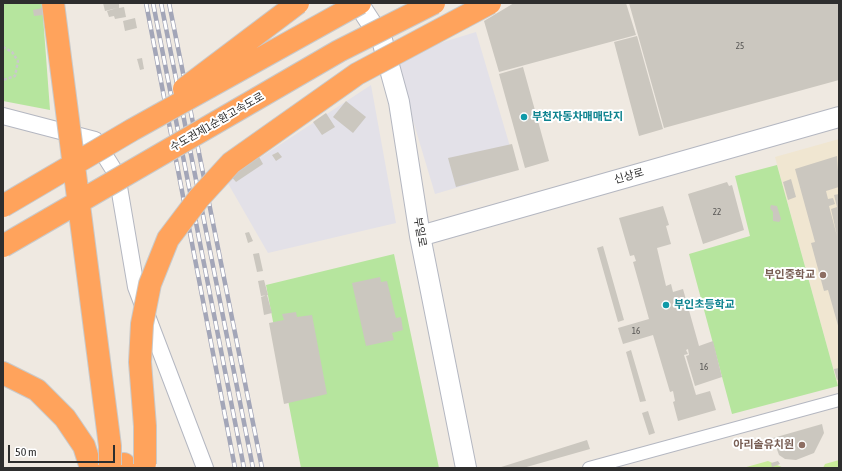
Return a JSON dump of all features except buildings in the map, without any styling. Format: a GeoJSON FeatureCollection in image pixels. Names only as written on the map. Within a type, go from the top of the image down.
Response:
{"type":"FeatureCollection","features":[{"type":"Feature","properties":{"kind":"highway"},"geometry":{"type":"LineString","coordinates":[[53,3],[110,446],[121,466]]}},
{"type":"Feature","properties":{"kind":"highway"},"geometry":{"type":"LineString","coordinates":[[68,3],[122,429],[121,466]]}},
{"type":"Feature","properties":{"kind":"highway"},"geometry":{"type":"LineString","coordinates":[[132,130],[218,62],[298,3]]}},
{"type":"Feature","properties":{"kind":"highway"},"geometry":{"type":"LineString","coordinates":[[3,206],[132,130],[359,3]]}},
{"type":"Feature","properties":{"kind":"highway","name":"수도권제1순환고속도로"},"geometry":{"type":"LineString","coordinates":[[3,246],[339,51],[434,3]]}},
{"type":"Feature","properties":{"kind":"highway"},"geometry":{"type":"LineString","coordinates":[[121,466],[145,426],[140,362],[142,324],[150,284],[168,240],[199,198],[231,163],[357,74],[490,3]]}},
{"type":"Feature","properties":{"kind":"highway"},"geometry":{"type":"LineString","coordinates":[[3,373],[37,390],[65,418],[84,446],[121,466]]}},
{"type":"Feature","properties":{"kind":"street","name":"부일로"},"geometry":{"type":"LineString","coordinates":[[359,3],[382,40],[399,102],[420,236],[466,468]]}},
{"type":"Feature","properties":{"kind":"street"},"geometry":{"type":"LineString","coordinates":[[3,116],[95,140],[117,175],[136,287],[205,468]]}},
{"type":"Feature","properties":{"kind":"street","name":"신상로"},"geometry":{"type":"LineString","coordinates":[[420,236],[839,117]]}},
{"type":"Feature","properties":{"kind":"street"},"geometry":{"type":"LineString","coordinates":[[588,468],[839,400]]}},
{"type":"Feature","properties":{"kind":"path"},"geometry":{"type":"LineString","coordinates":[[3,47],[12,52],[18,61],[15,76],[3,80]]}},
{"type":"Feature","properties":{"kind":"shaded area"},"geometry":{"type":"Polygon","coordinates":[[[476,32],[517,170],[435,194],[394,57],[476,32]]]}},
{"type":"Feature","properties":{"kind":"shaded area"},"geometry":{"type":"Polygon","coordinates":[[[371,85],[396,223],[268,253],[226,180],[371,85]]]}},
{"type":"Feature","properties":{"kind":"shaded area","name":"부인중학교"},"geometry":{"type":"Polygon","coordinates":[[[839,139],[839,386],[838,386],[775,157],[839,139]]]}},
{"type":"Feature","properties":{"kind":"green space"},"geometry":{"type":"Polygon","coordinates":[[[3,3],[42,3],[50,110],[3,101],[3,3]]]}},
{"type":"Feature","properties":{"kind":"green space"},"geometry":{"type":"Polygon","coordinates":[[[777,165],[838,386],[732,414],[689,254],[750,236],[735,176],[777,165]]]}},
{"type":"Feature","properties":{"kind":"green space"},"geometry":{"type":"Polygon","coordinates":[[[394,254],[439,468],[301,468],[266,285],[394,254]]]}},
{"type":"Feature","properties":{"kind":"green space"},"geometry":{"type":"Polygon","coordinates":[[[839,460],[839,468],[823,468],[825,464],[839,460]]]}},
{"type":"Feature","properties":{"kind":"green space"},"geometry":{"type":"Polygon","coordinates":[[[768,461],[784,468],[743,468],[768,461]]]}},
{"type":"Feature","properties":{"kind":"railway"},"geometry":{"type":"LineString","coordinates":[[146,3],[235,468]]}},
{"type":"Feature","properties":{"kind":"railway"},"geometry":{"type":"LineString","coordinates":[[153,3],[244,468]]}},
{"type":"Feature","properties":{"kind":"railway"},"geometry":{"type":"LineString","coordinates":[[161,3],[253,468]]}},
{"type":"Feature","properties":{"kind":"railway"},"geometry":{"type":"LineString","coordinates":[[169,3],[262,468]]}},
{"type":"Feature","properties":{"kind":"place","name":"부천자동차매매단지"},"geometry":{"type":"Point","coordinates":[524,117]}},
{"type":"Feature","properties":{"kind":"place","name":"부인중학교"},"geometry":{"type":"Point","coordinates":[823,275]}},
{"type":"Feature","properties":{"kind":"place","name":"부인초등학교"},"geometry":{"type":"Point","coordinates":[666,305]}},
{"type":"Feature","properties":{"kind":"place","name":"아리솔유치원"},"geometry":{"type":"Point","coordinates":[802,445]}}]}
